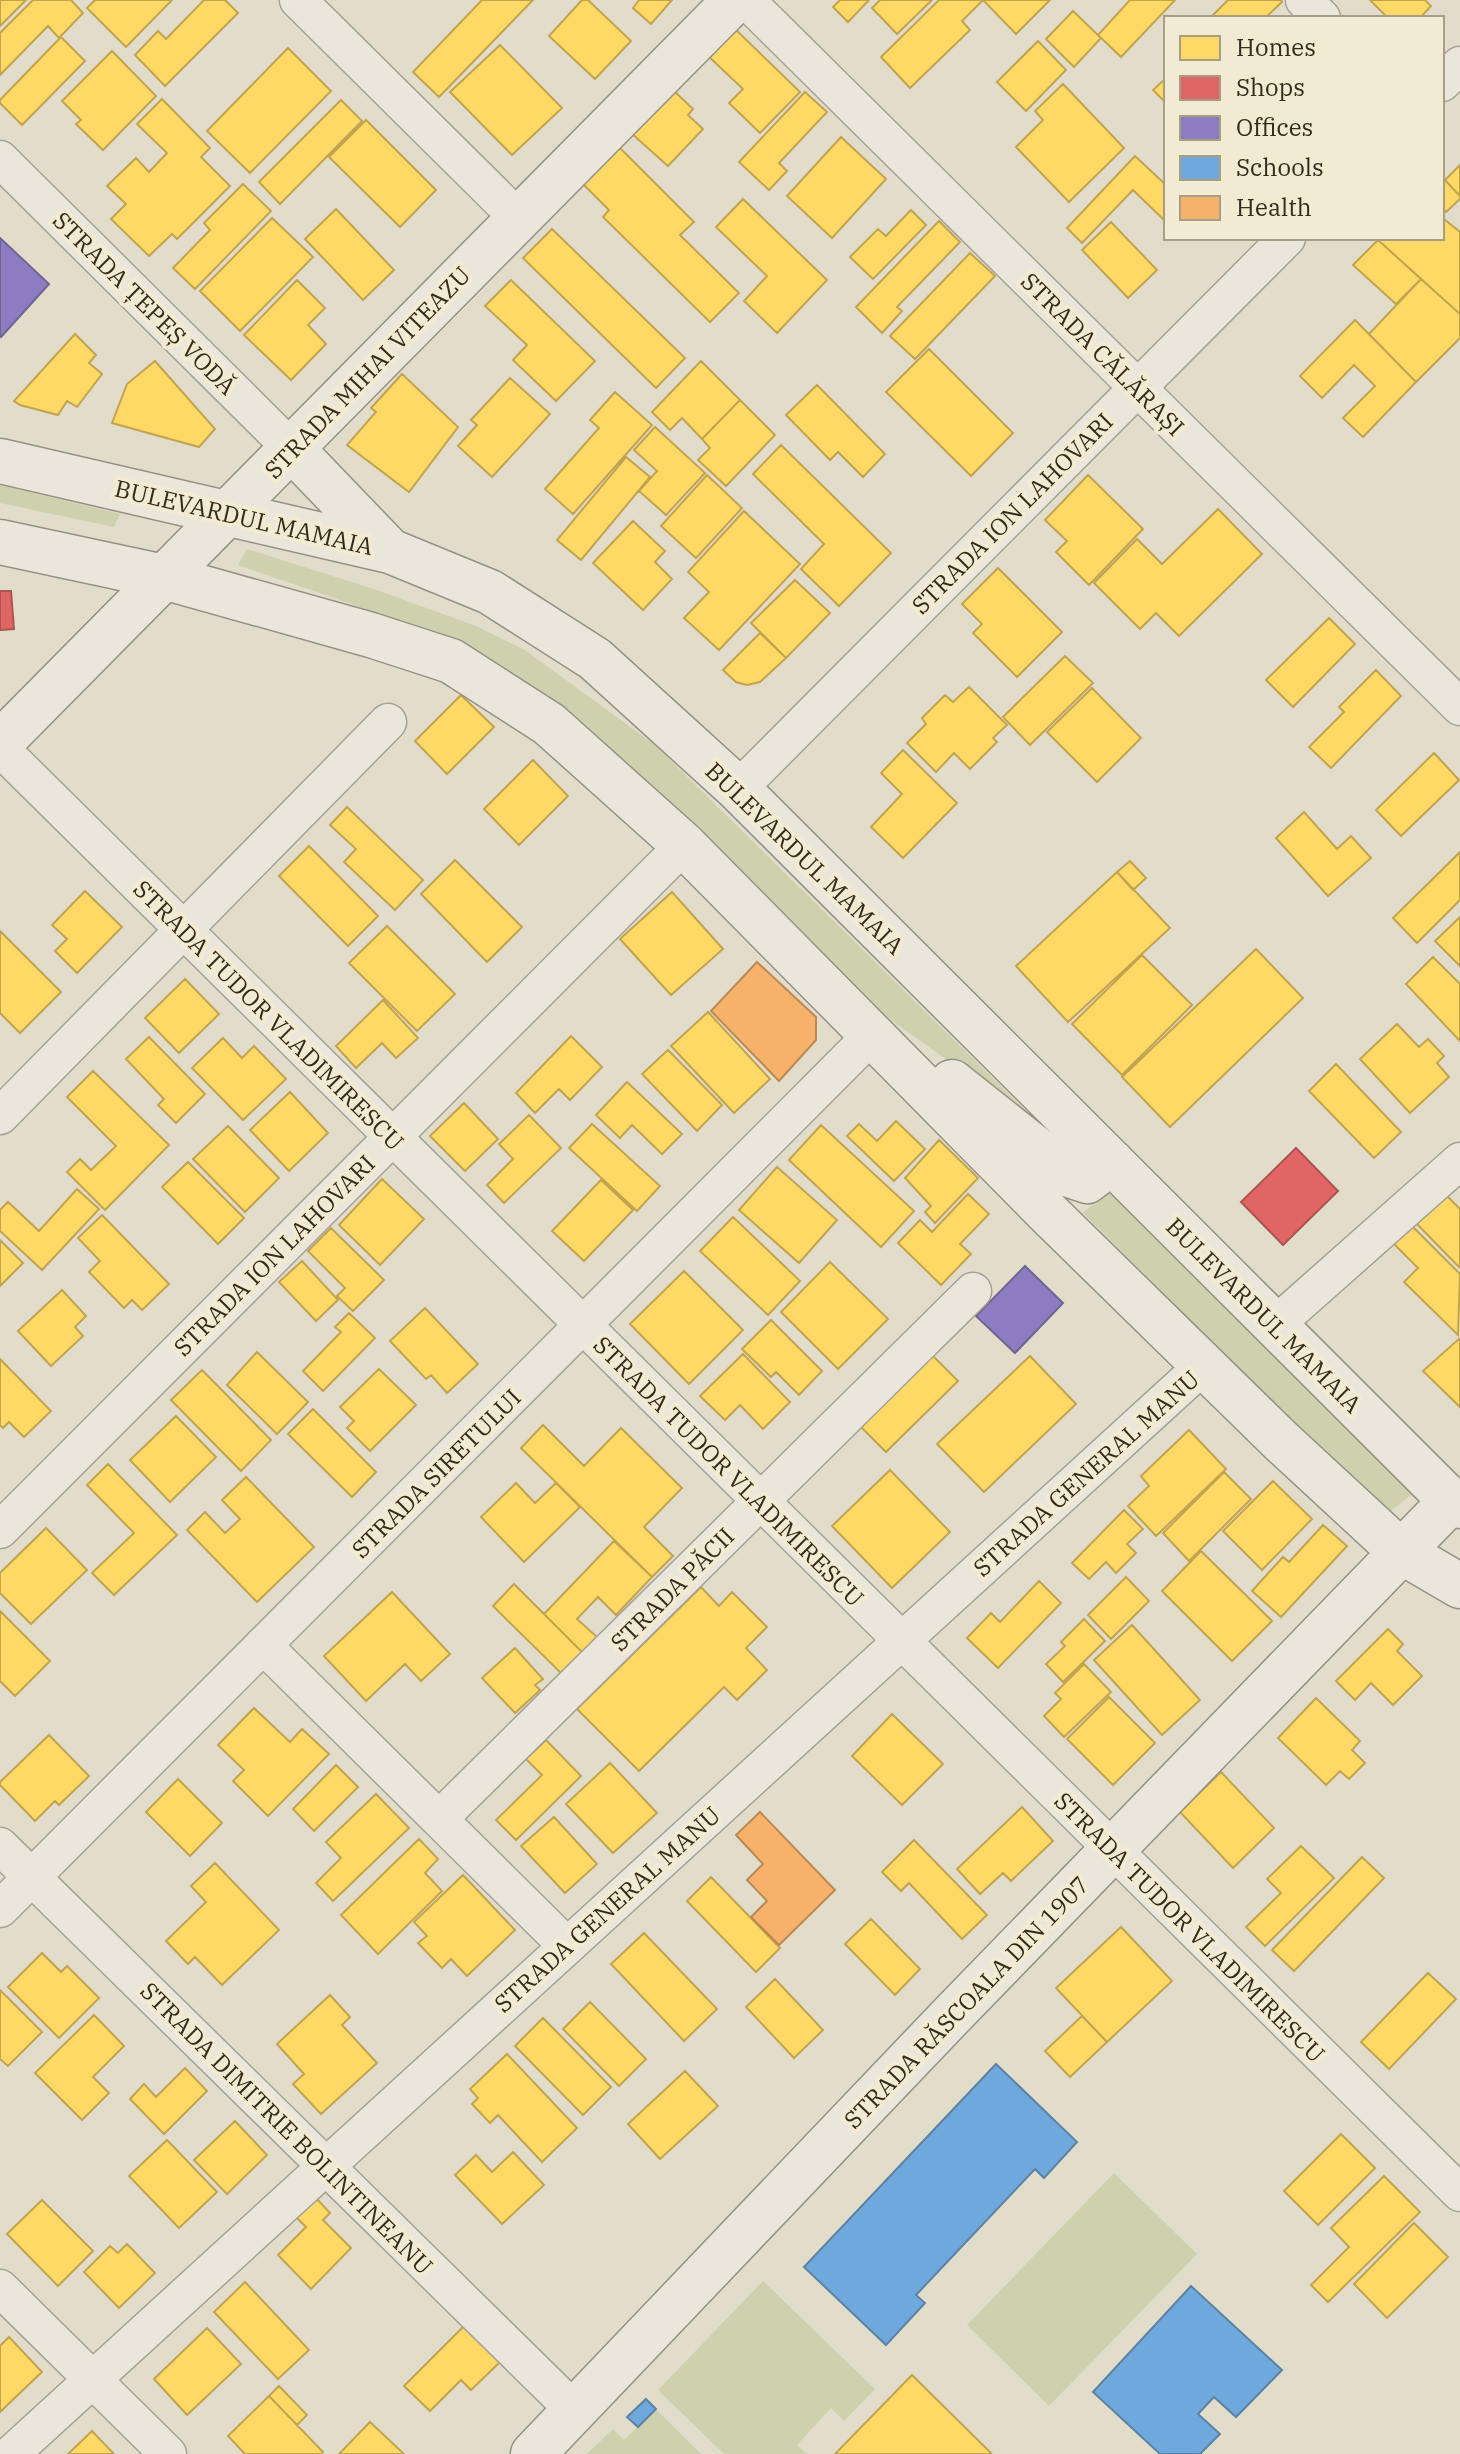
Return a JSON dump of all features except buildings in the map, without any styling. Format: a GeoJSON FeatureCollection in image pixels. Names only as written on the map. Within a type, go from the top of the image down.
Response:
{"type":"FeatureCollection","features":[{"type":"Feature","properties":{"kind":"main road","name":"STRADA MIHAI VITEAZU"},"geometry":{"type":"LineString","coordinates":[[0,746],[735,0]]}},
{"type":"Feature","properties":{"kind":"main road"},"geometry":{"type":"LineString","coordinates":[[291,448],[390,551]]}},
{"type":"Feature","properties":{"kind":"main road","name":"BULEVARDUL MAMAIA"},"geometry":{"type":"LineString","coordinates":[[0,461],[390,551],[490,592],[595,659],[738,789],[1455,1504]]}},
{"type":"Feature","properties":{"kind":"main road"},"geometry":{"type":"LineString","coordinates":[[0,542],[164,577],[371,635],[451,661],[549,724],[684,845],[1281,1441],[1400,1551],[1460,1586]]}},
{"type":"Feature","properties":{"kind":"main road"},"geometry":{"type":"LineString","coordinates":[[861,1025],[918,1055],[1069,1175],[1087,1181],[1112,1162]]}},
{"type":"Feature","properties":{"kind":"main road","name":"STRADA RĂSCOALA DIN 1907"},"geometry":{"type":"LineString","coordinates":[[533,2454],[1400,1551],[1455,1504]]}},
{"type":"Feature","properties":{"kind":"street"},"geometry":{"type":"LineString","coordinates":[[298,0],[518,218]]}},
{"type":"Feature","properties":{"kind":"street","name":"STRADA CĂLĂRAȘI"},"geometry":{"type":"LineString","coordinates":[[746,0],[1460,707]]}},
{"type":"Feature","properties":{"kind":"street"},"geometry":{"type":"LineString","coordinates":[[1304,0],[1320,16]]}},
{"type":"Feature","properties":{"kind":"street"},"geometry":{"type":"LineString","coordinates":[[1444,81],[1460,65]]}},
{"type":"Feature","properties":{"kind":"street","name":"STRADA ȚEPEȘ VODĂ"},"geometry":{"type":"LineString","coordinates":[[0,159],[291,448]]}},
{"type":"Feature","properties":{"kind":"street","name":"STRADA ION LAHOVARI"},"geometry":{"type":"LineString","coordinates":[[738,789],[1285,240]]}},
{"type":"Feature","properties":{"kind":"street"},"geometry":{"type":"LineString","coordinates":[[0,1116],[388,722]]}},
{"type":"Feature","properties":{"kind":"street","name":"STRADA TUDOR VLADIMIRESCU"},"geometry":{"type":"LineString","coordinates":[[0,746],[1460,2193]]}},
{"type":"Feature","properties":{"kind":"street","name":"STRADA ION LAHOVARI"},"geometry":{"type":"LineString","coordinates":[[0,1530],[684,845]]}},
{"type":"Feature","properties":{"kind":"street","name":"STRADA SIRETULUI"},"geometry":{"type":"LineString","coordinates":[[0,1909],[583,1325],[861,1025]]}},
{"type":"Feature","properties":{"kind":"street"},"geometry":{"type":"LineString","coordinates":[[1275,1325],[1460,1161]]}},
{"type":"Feature","properties":{"kind":"street","name":"STRADA PĂCII"},"geometry":{"type":"LineString","coordinates":[[439,1819],[973,1291]]}},
{"type":"Feature","properties":{"kind":"street","name":"STRADA GENERAL MANU"},"geometry":{"type":"LineString","coordinates":[[11,2454],[1204,1365]]}},
{"type":"Feature","properties":{"kind":"street"},"geometry":{"type":"LineString","coordinates":[[263,1645],[567,1946]]}},
{"type":"Feature","properties":{"kind":"street","name":"STRADA DIMITRIE BOLINTINEANU"},"geometry":{"type":"LineString","coordinates":[[0,1846],[575,2411]]}},
{"type":"Feature","properties":{"kind":"street"},"geometry":{"type":"LineString","coordinates":[[0,2288],[168,2454]]}},
{"type":"Feature","properties":{"kind":"green space"},"geometry":{"type":"Polygon","coordinates":[[[0,485],[120,514],[114,527],[0,503],[0,485]]]}},
{"type":"Feature","properties":{"kind":"green space"},"geometry":{"type":"Polygon","coordinates":[[[247,549],[374,589],[476,626],[525,650],[655,745],[1085,1169],[971,1077],[867,1003],[629,769],[515,675],[468,647],[238,565],[247,549]]]}},
{"type":"Feature","properties":{"kind":"green space"},"geometry":{"type":"Polygon","coordinates":[[[1110,1190],[1412,1494],[1385,1516],[1083,1213],[1110,1190]]]}},
{"type":"Feature","properties":{"kind":"green space"},"geometry":{"type":"Polygon","coordinates":[[[1114,2173],[1197,2254],[1049,2406],[967,2325],[1114,2173]]]}},
{"type":"Feature","properties":{"kind":"green space"},"geometry":{"type":"Polygon","coordinates":[[[763,2281],[875,2389],[844,2421],[831,2408],[797,2445],[807,2454],[724,2454],[658,2390],[763,2281]]]}},
{"type":"Feature","properties":{"kind":"green space"},"geometry":{"type":"Polygon","coordinates":[[[656,2409],[701,2454],[587,2454],[613,2429],[624,2440],[656,2409]]]}}]}
